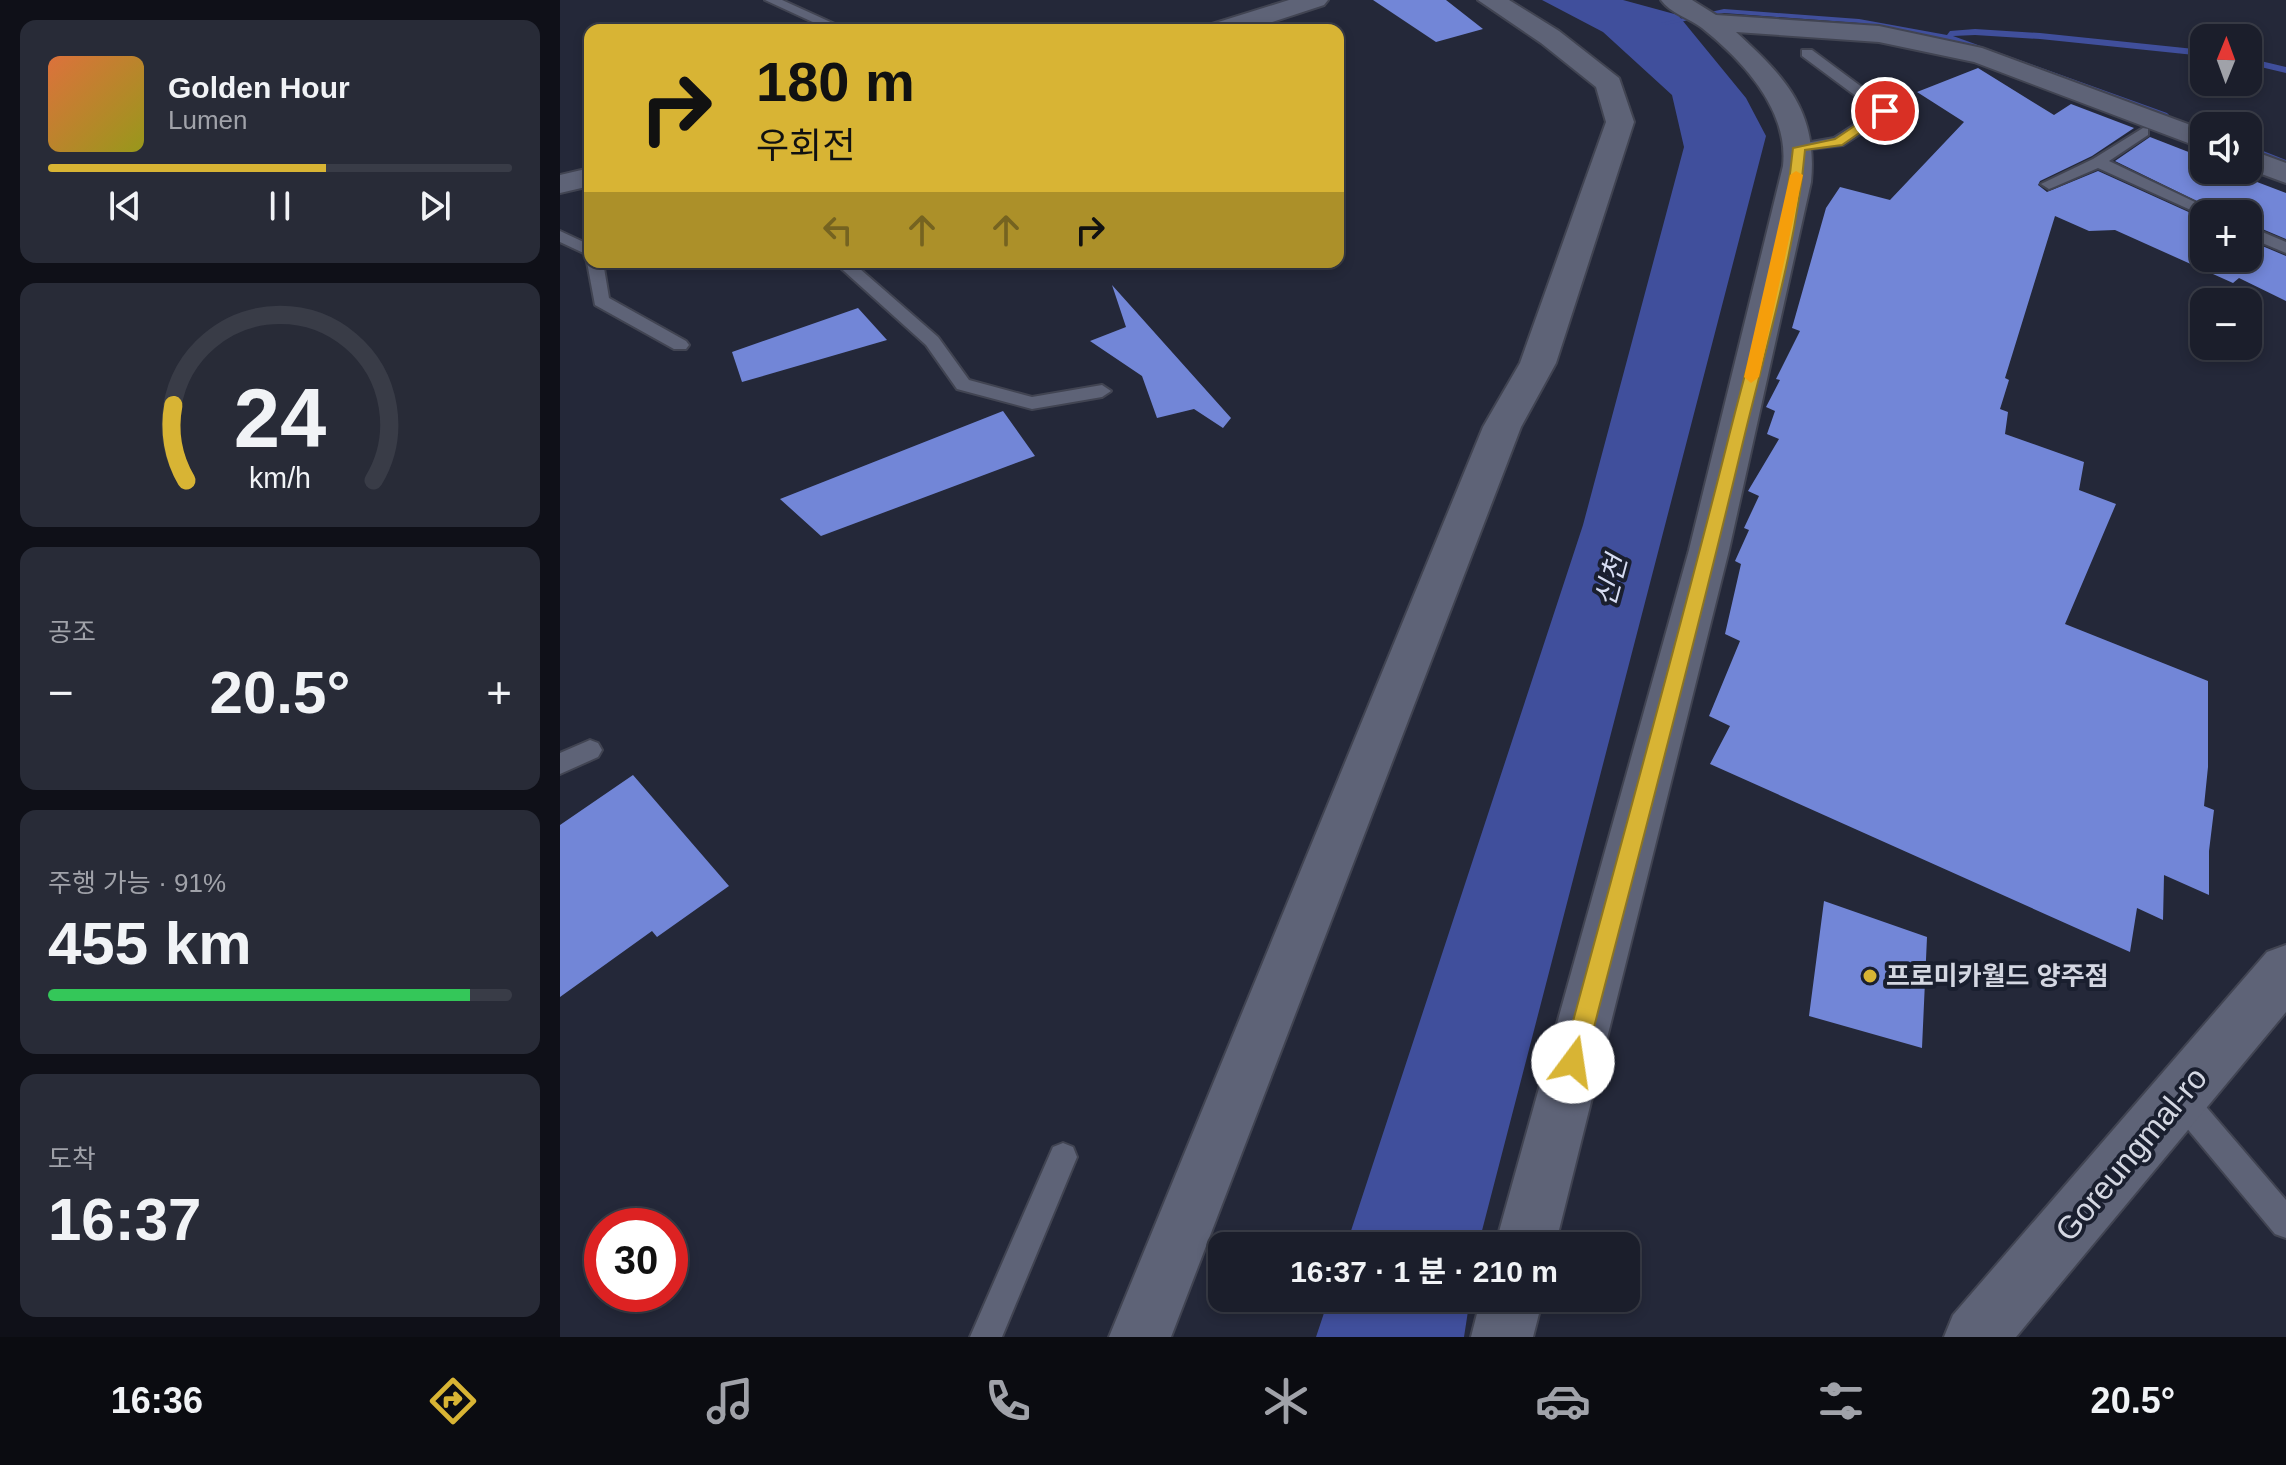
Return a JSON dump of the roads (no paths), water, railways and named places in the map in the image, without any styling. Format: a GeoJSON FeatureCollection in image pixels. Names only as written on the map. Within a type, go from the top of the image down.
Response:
{"type":"FeatureCollection","features":[{"type":"Feature","properties":{"kind":"street"},"geometry":{"type":"LineString","coordinates":[[1240,24],[1315,0]]}},
{"type":"Feature","properties":{"kind":"street"},"geometry":{"type":"LineString","coordinates":[[1140,1337],[1502,427],[1538,363],[1620,122],[1609,84],[1550,37],[1491,0]]}},
{"type":"Feature","properties":{"kind":"street"},"geometry":{"type":"LineString","coordinates":[[1529,1232],[1709,550],[1796,182],[1799,148],[1786,108],[1758,67],[1710,22],[1674,0]]}},
{"type":"Feature","properties":{"kind":"street"},"geometry":{"type":"LineString","coordinates":[[1710,22],[1879,34],[1982,56],[2190,135]]}},
{"type":"Feature","properties":{"kind":"street"},"geometry":{"type":"LineString","coordinates":[[2262,164],[2286,174]]}},
{"type":"Feature","properties":{"kind":"street"},"geometry":{"type":"LineString","coordinates":[[560,184],[584,178]]}},
{"type":"Feature","properties":{"kind":"street","name":"Goreungmal-ro"},"geometry":{"type":"LineString","coordinates":[[1975,1337],[2286,971]]}},
{"type":"Feature","properties":{"kind":"street"},"geometry":{"type":"LineString","coordinates":[[1502,1337],[1508,1312]]}},
{"type":"Feature","properties":{"kind":"lane"},"geometry":{"type":"LineString","coordinates":[[771,0],[827,24]]}},
{"type":"Feature","properties":{"kind":"lane"},"geometry":{"type":"LineString","coordinates":[[1799,148],[1838,142],[1885,111],[1807,53]]}},
{"type":"Feature","properties":{"kind":"lane"},"geometry":{"type":"LineString","coordinates":[[2049,184],[2098,162],[2143,132]]}},
{"type":"Feature","properties":{"kind":"lane"},"geometry":{"type":"LineString","coordinates":[[2098,162],[2190,204]]}},
{"type":"Feature","properties":{"kind":"lane"},"geometry":{"type":"LineString","coordinates":[[560,236],[584,248]]}},
{"type":"Feature","properties":{"kind":"lane"},"geometry":{"type":"LineString","coordinates":[[2262,237],[2286,248]]}},
{"type":"Feature","properties":{"kind":"lane"},"geometry":{"type":"LineString","coordinates":[[596,268],[601,301],[680,345]]}},
{"type":"Feature","properties":{"kind":"lane"},"geometry":{"type":"LineString","coordinates":[[849,268],[932,341],[963,385],[1032,403],[1102,391]]}},
{"type":"Feature","properties":{"kind":"lane"},"geometry":{"type":"LineString","coordinates":[[560,764],[590,750]]}},
{"type":"Feature","properties":{"kind":"lane"},"geometry":{"type":"LineString","coordinates":[[2179,1097],[2286,1223]]}},
{"type":"Feature","properties":{"kind":"lane"},"geometry":{"type":"LineString","coordinates":[[986,1337],[1063,1157]]}},
{"type":"Feature","properties":{"kind":"water","name":"신천"},"geometry":{"type":"Polygon","coordinates":[[[1542,0],[1623,0],[1678,15],[1746,98],[1766,136],[1482,1232],[1351,1232],[1583,525],[1684,147],[1672,95],[1603,32],[1542,0]]]}},
{"type":"Feature","properties":{"kind":"water"},"geometry":{"type":"Polygon","coordinates":[[[1324,1312],[1468,1312],[1464,1337],[1316,1337],[1324,1312]]]}},
{"type":"Feature","properties":{"kind":"waterway"},"geometry":{"type":"LineString","coordinates":[[1665,23],[1724,11],[1859,21],[1959,40],[2164,115]]}},
{"type":"Feature","properties":{"kind":"waterway"},"geometry":{"type":"LineString","coordinates":[[1950,34],[1975,32],[2040,36],[2190,52]]}},
{"type":"Feature","properties":{"kind":"waterway"},"geometry":{"type":"LineString","coordinates":[[2262,64],[2286,70]]}},
{"type":"Feature","properties":{"kind":"waterway"},"geometry":{"type":"LineString","coordinates":[[2262,154],[2286,163]]}},
{"type":"Feature","properties":{"kind":"place","name":"프로미카월드 양주점"},"geometry":{"type":"Point","coordinates":[1870,976]}}]}
